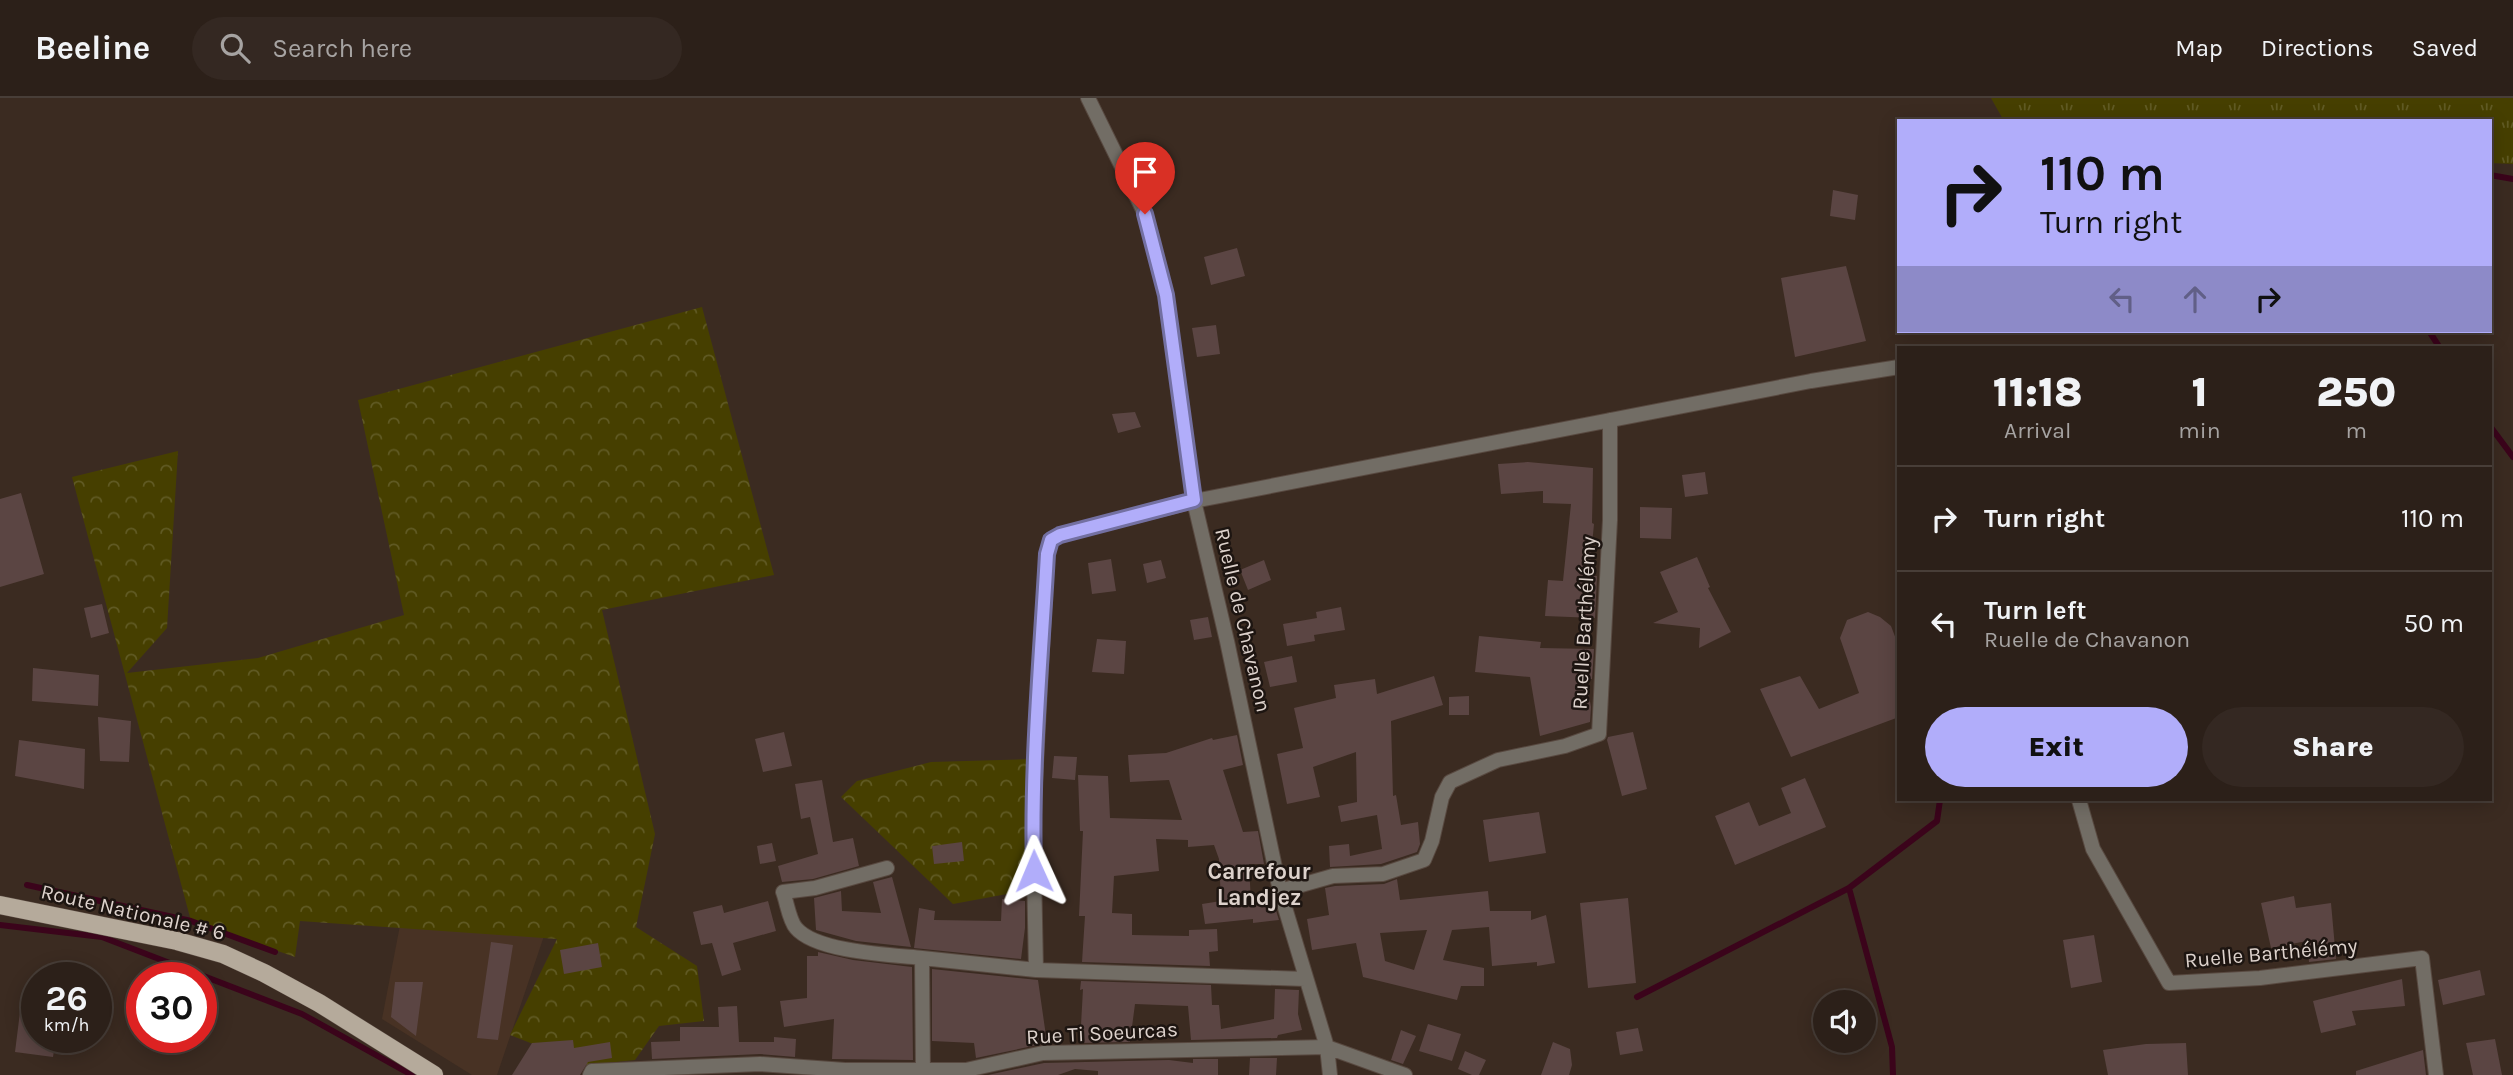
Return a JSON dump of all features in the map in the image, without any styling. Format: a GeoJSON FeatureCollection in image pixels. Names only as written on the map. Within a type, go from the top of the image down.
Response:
{"type":"FeatureCollection","features":[{"type":"Feature","properties":{"kind":"main road","name":"Route Nationale # 6"},"geometry":{"type":"LineString","coordinates":[[0,905],[177,941],[223,954],[318,1003],[434,1075]]}},
{"type":"Feature","properties":{"kind":"street","name":"Ruelle de Chavanon"},"geometry":{"type":"LineString","coordinates":[[1087,98],[1145,214],[1166,295],[1194,500],[1280,891],[1327,1047],[1329,1075]]}},
{"type":"Feature","properties":{"kind":"street"},"geometry":{"type":"LineString","coordinates":[[1036,970],[1033,821],[1047,554],[1051,540],[1060,535],[1194,500],[1897,367]]}},
{"type":"Feature","properties":{"kind":"street","name":"Ruelle Barthélémy"},"geometry":{"type":"LineString","coordinates":[[1280,891],[1333,876],[1383,874],[1424,860],[1432,841],[1442,797],[1450,782],[1498,760],[1564,746],[1598,734],[1611,520],[1610,420]]}},
{"type":"Feature","properties":{"kind":"street","name":"Ruelle Barthélémy"},"geometry":{"type":"LineString","coordinates":[[2079,801],[2093,849],[2169,984],[2260,978],[2422,958],[2436,1075]]}},
{"type":"Feature","properties":{"kind":"street"},"geometry":{"type":"LineString","coordinates":[[887,868],[815,888],[783,892],[796,928],[817,942],[872,954],[1036,970],[1305,979]]}},
{"type":"Feature","properties":{"kind":"street"},"geometry":{"type":"LineString","coordinates":[[922,958],[923,1073]]}},
{"type":"Feature","properties":{"kind":"street","name":"Rue Ti Soeurcas"},"geometry":{"type":"LineString","coordinates":[[590,1075],[592,1071],[760,1064],[923,1073],[966,1070],[1043,1053],[1327,1047],[1405,1075]]}},
{"type":"Feature","properties":{"kind":"shaded area"},"geometry":{"type":"Polygon","coordinates":[[[402,915],[545,933],[497,1075],[472,1075],[382,1019],[402,915]]]}},
{"type":"Feature","properties":{"kind":"green space"},"geometry":{"type":"Polygon","coordinates":[[[1991,98],[2513,98],[2513,164],[2492,163],[2492,119],[2003,119],[1991,98]]]}},
{"type":"Feature","properties":{"kind":"green space"},"geometry":{"type":"Polygon","coordinates":[[[702,307],[774,575],[602,610],[655,834],[636,927],[697,966],[704,1021],[659,1026],[635,1060],[587,1065],[510,1035],[557,939],[300,921],[295,957],[191,921],[72,477],[178,451],[167,628],[127,673],[258,658],[404,615],[358,400],[702,307]]]}},
{"type":"Feature","properties":{"kind":"green space"},"geometry":{"type":"Polygon","coordinates":[[[1033,759],[1024,891],[953,904],[841,797],[857,781],[931,762],[1033,759]]]}},
{"type":"Feature","properties":{"kind":"building"},"geometry":{"type":"Polygon","coordinates":[[[1833,190],[1858,195],[1855,220],[1830,216],[1833,190]]]}},
{"type":"Feature","properties":{"kind":"building"},"geometry":{"type":"Polygon","coordinates":[[[1237,248],[1245,276],[1211,285],[1204,257],[1237,248]]]}},
{"type":"Feature","properties":{"kind":"building"},"geometry":{"type":"Polygon","coordinates":[[[1846,266],[1866,341],[1795,357],[1781,278],[1846,266]]]}},
{"type":"Feature","properties":{"kind":"building"},"geometry":{"type":"Polygon","coordinates":[[[1216,325],[1220,354],[1197,357],[1192,328],[1216,325]]]}},
{"type":"Feature","properties":{"kind":"building"},"geometry":{"type":"Polygon","coordinates":[[[1135,412],[1141,427],[1118,433],[1112,414],[1135,412]]]}},
{"type":"Feature","properties":{"kind":"building"},"geometry":{"type":"Polygon","coordinates":[[[1528,462],[1593,468],[1594,524],[1589,576],[1597,576],[1595,618],[1545,616],[1548,580],[1563,581],[1571,504],[1543,503],[1543,491],[1501,494],[1498,464],[1528,462]]]}},
{"type":"Feature","properties":{"kind":"building"},"geometry":{"type":"Polygon","coordinates":[[[1705,472],[1708,494],[1685,497],[1682,475],[1705,472]]]}},
{"type":"Feature","properties":{"kind":"building"},"geometry":{"type":"Polygon","coordinates":[[[21,493],[44,574],[0,587],[0,499],[21,493]]]}},
{"type":"Feature","properties":{"kind":"building"},"geometry":{"type":"Polygon","coordinates":[[[1640,507],[1672,508],[1671,539],[1640,538],[1640,507]]]}},
{"type":"Feature","properties":{"kind":"building"},"geometry":{"type":"Polygon","coordinates":[[[1697,557],[1710,587],[1708,588],[1731,632],[1699,648],[1700,628],[1653,623],[1678,612],[1660,572],[1697,557]]]}},
{"type":"Feature","properties":{"kind":"building"},"geometry":{"type":"Polygon","coordinates":[[[1111,559],[1116,591],[1092,594],[1088,563],[1111,559]]]}},
{"type":"Feature","properties":{"kind":"building"},"geometry":{"type":"Polygon","coordinates":[[[1161,560],[1166,578],[1147,583],[1143,564],[1161,560]]]}},
{"type":"Feature","properties":{"kind":"building"},"geometry":{"type":"Polygon","coordinates":[[[1264,560],[1271,580],[1248,590],[1240,570],[1264,560]]]}},
{"type":"Feature","properties":{"kind":"building"},"geometry":{"type":"Polygon","coordinates":[[[102,604],[109,633],[91,638],[84,608],[102,604]]]}},
{"type":"Feature","properties":{"kind":"building"},"geometry":{"type":"Polygon","coordinates":[[[1341,607],[1345,630],[1314,635],[1315,641],[1287,646],[1283,624],[1317,618],[1316,612],[1341,607]]]}},
{"type":"Feature","properties":{"kind":"building"},"geometry":{"type":"Polygon","coordinates":[[[1868,612],[1891,626],[1897,642],[1897,718],[1791,757],[1760,689],[1800,676],[1819,709],[1859,693],[1840,638],[1847,620],[1868,612]]]}},
{"type":"Feature","properties":{"kind":"building"},"geometry":{"type":"Polygon","coordinates":[[[1208,617],[1212,637],[1194,640],[1190,620],[1208,617]]]}},
{"type":"Feature","properties":{"kind":"building"},"geometry":{"type":"Polygon","coordinates":[[[1479,636],[1541,642],[1540,648],[1594,649],[1592,679],[1586,679],[1591,707],[1590,722],[1540,736],[1530,677],[1475,672],[1479,636]]]}},
{"type":"Feature","properties":{"kind":"building"},"geometry":{"type":"Polygon","coordinates":[[[1097,639],[1126,641],[1124,674],[1092,672],[1097,639]]]}},
{"type":"Feature","properties":{"kind":"building"},"geometry":{"type":"Polygon","coordinates":[[[1292,656],[1297,682],[1270,687],[1264,662],[1292,656]]]}},
{"type":"Feature","properties":{"kind":"building"},"geometry":{"type":"Polygon","coordinates":[[[33,668],[99,675],[98,706],[32,701],[33,668]]]}},
{"type":"Feature","properties":{"kind":"building"},"geometry":{"type":"Polygon","coordinates":[[[1434,676],[1443,705],[1391,721],[1393,796],[1396,795],[1401,825],[1418,822],[1420,844],[1417,852],[1381,864],[1330,867],[1329,846],[1349,844],[1350,856],[1382,849],[1377,815],[1341,822],[1338,806],[1357,802],[1356,752],[1313,767],[1320,797],[1287,804],[1277,754],[1303,748],[1294,708],[1336,698],[1334,685],[1375,679],[1377,694],[1434,676]]]}},
{"type":"Feature","properties":{"kind":"building"},"geometry":{"type":"Polygon","coordinates":[[[1469,696],[1469,715],[1449,715],[1449,697],[1469,696]]]}},
{"type":"Feature","properties":{"kind":"building"},"geometry":{"type":"Polygon","coordinates":[[[98,717],[131,721],[129,762],[100,761],[98,717]]]}},
{"type":"Feature","properties":{"kind":"building"},"geometry":{"type":"Polygon","coordinates":[[[784,732],[792,766],[763,772],[755,739],[784,732]]]}},
{"type":"Feature","properties":{"kind":"building"},"geometry":{"type":"Polygon","coordinates":[[[1633,732],[1647,789],[1622,796],[1607,740],[1608,737],[1633,732]]]}},
{"type":"Feature","properties":{"kind":"building"},"geometry":{"type":"Polygon","coordinates":[[[1237,735],[1243,765],[1223,770],[1243,832],[1258,831],[1264,864],[1249,864],[1251,903],[1273,901],[1279,920],[1253,923],[1253,919],[1205,924],[1202,904],[1221,901],[1219,859],[1214,845],[1188,847],[1188,840],[1156,839],[1159,871],[1114,876],[1112,913],[1132,914],[1132,935],[1189,936],[1189,930],[1217,929],[1218,951],[1209,952],[1210,966],[1082,962],[1085,916],[1079,916],[1083,831],[1080,831],[1078,775],[1108,776],[1110,818],[1182,820],[1169,780],[1130,782],[1128,755],[1166,753],[1212,738],[1213,740],[1237,735]]]}},
{"type":"Feature","properties":{"kind":"building"},"geometry":{"type":"Polygon","coordinates":[[[19,740],[85,749],[84,789],[15,776],[19,740]]]}},
{"type":"Feature","properties":{"kind":"building"},"geometry":{"type":"Polygon","coordinates":[[[1054,756],[1077,757],[1075,780],[1052,778],[1054,756]]]}},
{"type":"Feature","properties":{"kind":"building"},"geometry":{"type":"Polygon","coordinates":[[[1805,778],[1826,827],[1735,865],[1715,816],[1749,802],[1759,826],[1791,813],[1781,788],[1805,778]]]}},
{"type":"Feature","properties":{"kind":"building"},"geometry":{"type":"Polygon","coordinates":[[[822,780],[833,842],[853,838],[859,866],[813,879],[782,882],[778,866],[818,854],[810,817],[801,819],[795,784],[822,780]]]}},
{"type":"Feature","properties":{"kind":"building"},"geometry":{"type":"Polygon","coordinates":[[[1539,812],[1546,853],[1489,862],[1483,820],[1539,812]]]}},
{"type":"Feature","properties":{"kind":"building"},"geometry":{"type":"Polygon","coordinates":[[[962,842],[964,861],[934,864],[932,846],[962,842]]]}},
{"type":"Feature","properties":{"kind":"building"},"geometry":{"type":"Polygon","coordinates":[[[772,843],[776,861],[760,864],[757,846],[772,843]]]}},
{"type":"Feature","properties":{"kind":"building"},"geometry":{"type":"Polygon","coordinates":[[[892,877],[911,947],[856,941],[816,930],[814,898],[841,891],[842,911],[881,913],[873,882],[892,877]]]}},
{"type":"Feature","properties":{"kind":"building"},"geometry":{"type":"Polygon","coordinates":[[[1397,879],[1400,900],[1488,891],[1490,911],[1531,911],[1531,920],[1546,915],[1555,963],[1537,966],[1537,962],[1492,966],[1489,927],[1452,930],[1443,960],[1484,968],[1484,986],[1461,986],[1457,1000],[1363,977],[1356,943],[1312,950],[1307,919],[1329,915],[1325,888],[1384,884],[1397,879]],[[1427,930],[1380,933],[1385,961],[1414,970],[1427,930]]]}},
{"type":"Feature","properties":{"kind":"building"},"geometry":{"type":"Polygon","coordinates":[[[2294,896],[2296,908],[2331,903],[2336,959],[2309,962],[2307,941],[2271,948],[2261,903],[2294,896]]]}},
{"type":"Feature","properties":{"kind":"building"},"geometry":{"type":"Polygon","coordinates":[[[1628,898],[1636,983],[1588,988],[1580,903],[1628,898]]]}},
{"type":"Feature","properties":{"kind":"building"},"geometry":{"type":"Polygon","coordinates":[[[1002,899],[1025,901],[1021,959],[914,948],[919,908],[935,911],[934,920],[1001,921],[1002,899]]]}},
{"type":"Feature","properties":{"kind":"building"},"geometry":{"type":"Polygon","coordinates":[[[768,901],[776,931],[733,943],[741,970],[722,976],[712,943],[701,945],[693,912],[722,905],[724,913],[768,901]]]}},
{"type":"Feature","properties":{"kind":"building"},"geometry":{"type":"Polygon","coordinates":[[[2094,935],[2102,982],[2071,988],[2063,940],[2094,935]]]}},
{"type":"Feature","properties":{"kind":"building"},"geometry":{"type":"Polygon","coordinates":[[[491,942],[513,945],[498,1040],[477,1038],[491,942]]]}},
{"type":"Feature","properties":{"kind":"building"},"geometry":{"type":"Polygon","coordinates":[[[598,943],[602,967],[564,974],[560,950],[598,943]]]}},
{"type":"Feature","properties":{"kind":"building"},"geometry":{"type":"Polygon","coordinates":[[[818,952],[853,960],[912,967],[913,1060],[832,1059],[834,1019],[784,1027],[780,1001],[807,998],[807,956],[818,956],[818,952]]]}},
{"type":"Feature","properties":{"kind":"building"},"geometry":{"type":"Polygon","coordinates":[[[932,969],[1038,980],[1047,1043],[976,1058],[974,1043],[932,1041],[932,969]]]}},
{"type":"Feature","properties":{"kind":"building"},"geometry":{"type":"Polygon","coordinates":[[[2480,970],[2485,995],[2443,1005],[2438,980],[2480,970]]]}},
{"type":"Feature","properties":{"kind":"building"},"geometry":{"type":"Polygon","coordinates":[[[2402,979],[2405,1006],[2352,1011],[2356,1025],[2321,1033],[2313,1001],[2402,979]]]}},
{"type":"Feature","properties":{"kind":"building"},"geometry":{"type":"Polygon","coordinates":[[[1081,981],[1211,985],[1212,1005],[1219,1005],[1221,1029],[1274,1019],[1275,989],[1299,990],[1298,1014],[1302,1030],[1278,1035],[1277,1038],[1191,1040],[1188,1006],[1135,1004],[1130,1042],[1080,1043],[1083,989],[1080,990],[1081,981]]]}},
{"type":"Feature","properties":{"kind":"building"},"geometry":{"type":"Polygon","coordinates":[[[395,982],[423,982],[416,1036],[391,1017],[395,982]]]}},
{"type":"Feature","properties":{"kind":"building"},"geometry":{"type":"Polygon","coordinates":[[[737,1006],[739,1042],[774,1042],[774,1037],[796,1039],[795,1057],[760,1054],[652,1059],[651,1042],[680,1041],[680,1027],[719,1027],[718,1007],[737,1006]]]}},
{"type":"Feature","properties":{"kind":"building"},"geometry":{"type":"Polygon","coordinates":[[[20,1012],[21,1053],[15,1052],[20,1012]]]}},
{"type":"Feature","properties":{"kind":"building"},"geometry":{"type":"Polygon","coordinates":[[[1428,1024],[1461,1034],[1452,1061],[1419,1051],[1428,1024]]]}},
{"type":"Feature","properties":{"kind":"building"},"geometry":{"type":"Polygon","coordinates":[[[1638,1028],[1643,1051],[1620,1055],[1616,1032],[1638,1028]]]}},
{"type":"Feature","properties":{"kind":"building"},"geometry":{"type":"Polygon","coordinates":[[[1401,1030],[1416,1036],[1403,1064],[1391,1060],[1401,1030]]]}},
{"type":"Feature","properties":{"kind":"building"},"geometry":{"type":"Polygon","coordinates":[[[2495,1039],[2502,1075],[2473,1075],[2466,1043],[2495,1039]]]}},
{"type":"Feature","properties":{"kind":"building"},"geometry":{"type":"Polygon","coordinates":[[[573,1040],[574,1048],[610,1042],[612,1058],[588,1062],[580,1075],[512,1075],[532,1043],[573,1040]]]}},
{"type":"Feature","properties":{"kind":"building"},"geometry":{"type":"Polygon","coordinates":[[[1553,1042],[1570,1049],[1572,1065],[1569,1075],[1541,1075],[1553,1042]]]}},
{"type":"Feature","properties":{"kind":"building"},"geometry":{"type":"Polygon","coordinates":[[[2186,1043],[2188,1075],[2108,1075],[2103,1050],[2146,1044],[2186,1043]]]}},
{"type":"Feature","properties":{"kind":"building"},"geometry":{"type":"Polygon","coordinates":[[[2423,1050],[2426,1075],[2356,1075],[2356,1071],[2423,1050]]]}},
{"type":"Feature","properties":{"kind":"building"},"geometry":{"type":"Polygon","coordinates":[[[1465,1051],[1486,1060],[1479,1075],[1458,1069],[1465,1051]]]}},
{"type":"Feature","properties":{"kind":"building"},"geometry":{"type":"Polygon","coordinates":[[[23,1053],[54,1053],[53,1057],[23,1053]]]}},
{"type":"Feature","properties":{"kind":"building"},"geometry":{"type":"Polygon","coordinates":[[[1250,1058],[1277,1058],[1276,1075],[1249,1075],[1250,1058]]]}},
{"type":"Feature","properties":{"kind":"building"},"geometry":{"type":"Polygon","coordinates":[[[1193,1059],[1218,1059],[1218,1075],[1098,1075],[1098,1071],[1075,1069],[1058,1075],[988,1075],[1044,1063],[1169,1060],[1193,1063],[1193,1059]]]}},
{"type":"Feature","properties":{"kind":"waterway"},"geometry":{"type":"LineString","coordinates":[[2492,175],[2513,179]]}},
{"type":"Feature","properties":{"kind":"waterway"},"geometry":{"type":"LineString","coordinates":[[2430,333],[2439,346]]}},
{"type":"Feature","properties":{"kind":"waterway"},"geometry":{"type":"LineString","coordinates":[[2492,429],[2513,457]]}},
{"type":"Feature","properties":{"kind":"waterway"},"geometry":{"type":"LineString","coordinates":[[1637,997],[1849,888],[1937,821],[1940,801]]}},
{"type":"Feature","properties":{"kind":"waterway"},"geometry":{"type":"LineString","coordinates":[[27,885],[191,921],[275,952]]}},
{"type":"Feature","properties":{"kind":"waterway"},"geometry":{"type":"LineString","coordinates":[[1849,888],[1892,1047],[1893,1075]]}},
{"type":"Feature","properties":{"kind":"waterway"},"geometry":{"type":"LineString","coordinates":[[0,925],[102,937],[302,1014],[412,1075]]}},
{"type":"Feature","properties":{"kind":"district","name":"Carrefour Landjez"},"geometry":{"type":"Point","coordinates":[1259,884]}},
{"type":"Feature","properties":{"kind":"route"},"geometry":{"type":"LineString","coordinates":[[1034,871],[1033,821],[1039,684],[1047,554],[1051,540],[1060,535],[1194,500],[1166,295],[1145,214]]}}]}
